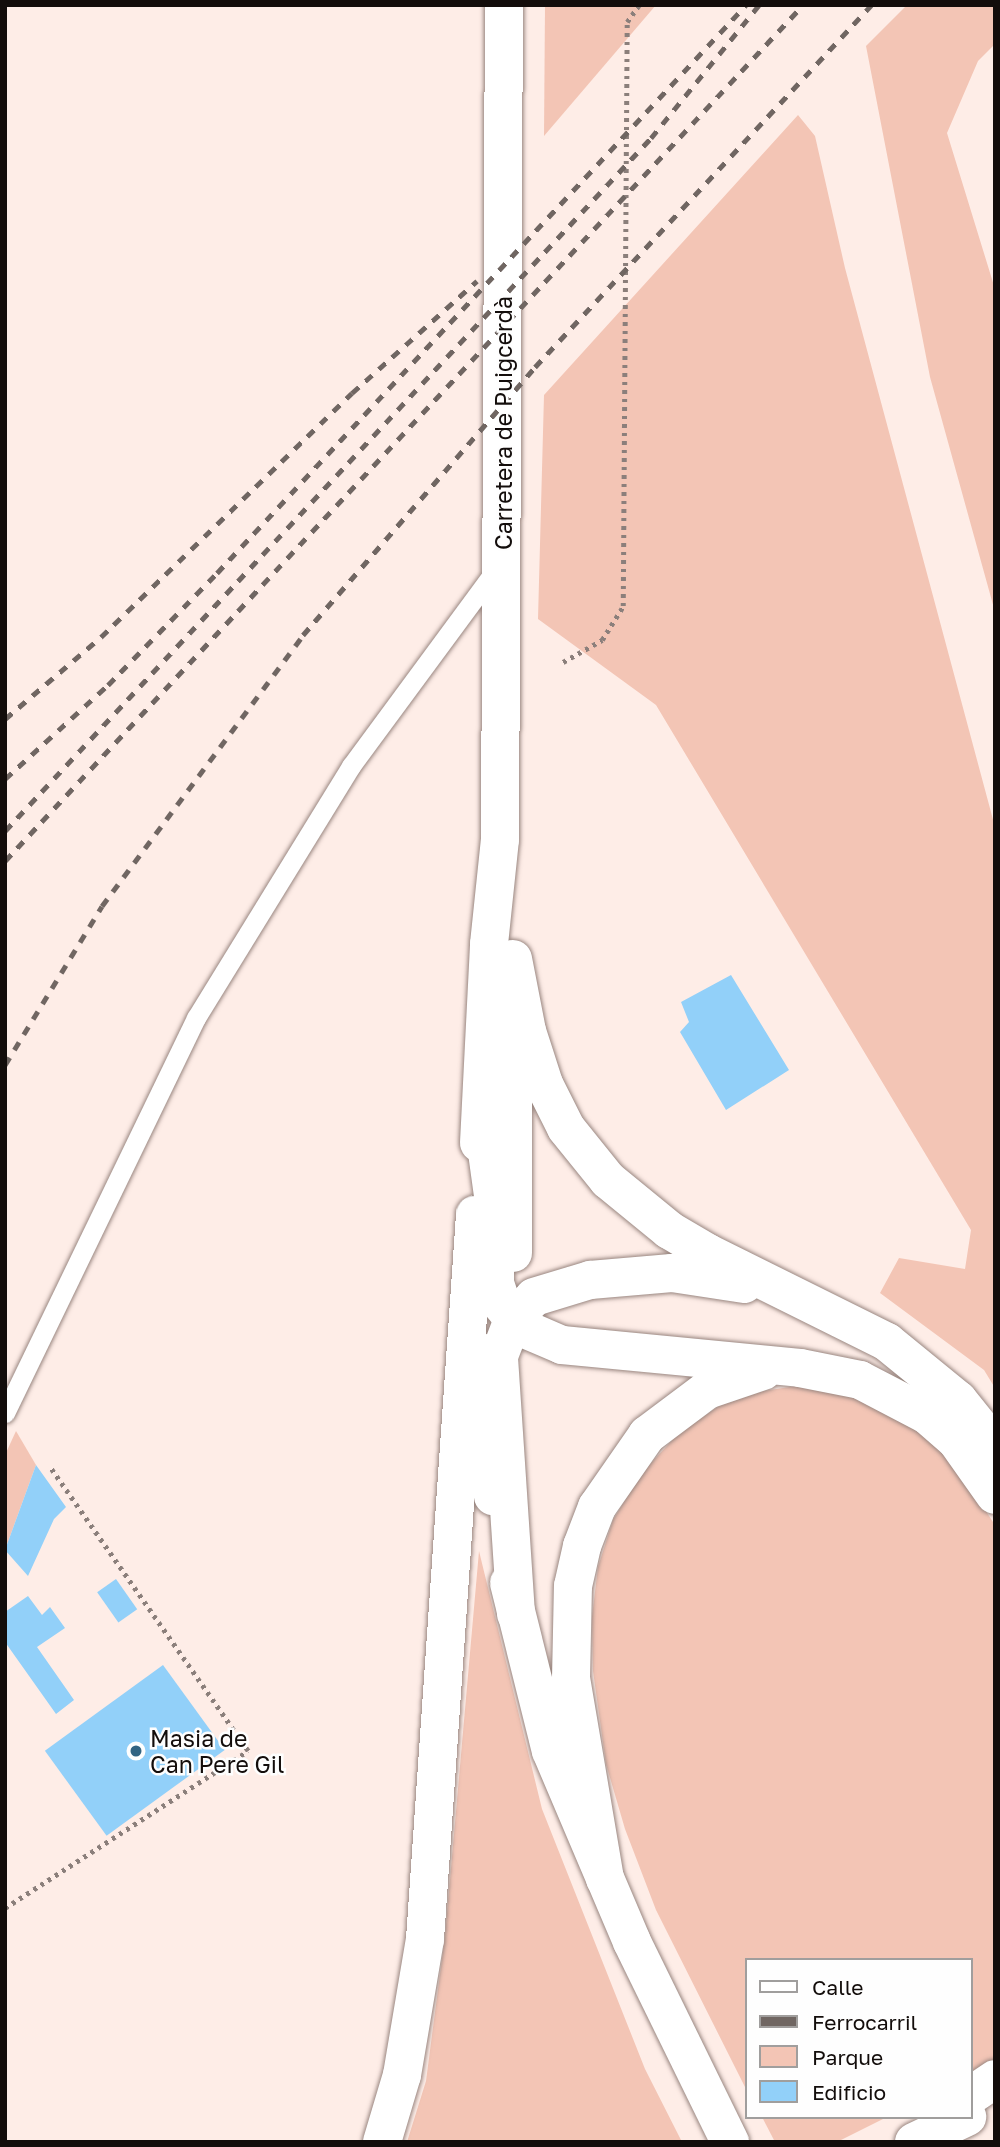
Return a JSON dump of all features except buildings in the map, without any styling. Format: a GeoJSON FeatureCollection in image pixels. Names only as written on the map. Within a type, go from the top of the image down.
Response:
{"type":"FeatureCollection","features":[{"type":"Feature","properties":{"kind":"main road","name":"Carretera de Puigcerdà"},"geometry":{"type":"LineString","coordinates":[[500,840],[505,5]]}},
{"type":"Feature","properties":{"kind":"main road"},"geometry":{"type":"LineString","coordinates":[[500,840],[513,959],[527,1031],[544,1084],[566,1128],[586,1155],[607,1180],[669,1230],[878,1337],[926,1371],[958,1400],[995,1446]]}},
{"type":"Feature","properties":{"kind":"main road"},"geometry":{"type":"LineString","coordinates":[[382,2142],[402,2075],[425,1939],[475,1215],[489,944],[500,840]]}},
{"type":"Feature","properties":{"kind":"main road"},"geometry":{"type":"LineString","coordinates":[[513,959],[513,1319],[523,1509],[540,1637],[605,1879]]}},
{"type":"Feature","properties":{"kind":"main road"},"geometry":{"type":"LineString","coordinates":[[481,1110],[495,1210],[495,1283],[502,1305],[532,1336],[562,1345],[800,1368],[860,1380],[927,1415],[956,1440],[995,1494]]}},
{"type":"Feature","properties":{"kind":"main road"},"geometry":{"type":"LineString","coordinates":[[475,1215],[476,1323],[485,1444],[516,1614],[551,1751],[605,1879],[730,2142]]}},
{"type":"Feature","properties":{"kind":"main road"},"geometry":{"type":"LineString","coordinates":[[516,1614],[499,1356],[513,1319],[534,1297],[557,1287],[660,1274],[724,1279],[807,1300]]}},
{"type":"Feature","properties":{"kind":"main road"},"geometry":{"type":"LineString","coordinates":[[605,1879],[571,1679],[573,1586],[582,1546],[597,1507],[621,1467],[677,1409],[736,1378],[800,1368]]}},
{"type":"Feature","properties":{"kind":"main road"},"geometry":{"type":"LineString","coordinates":[[972,2095],[995,2079]]}},
{"type":"Feature","properties":{"kind":"main road"},"geometry":{"type":"LineString","coordinates":[[972,2116],[995,2105]]}},
{"type":"Feature","properties":{"kind":"main road"},"geometry":{"type":"LineString","coordinates":[[904,2142],[937,2119]]}},
{"type":"Feature","properties":{"kind":"main road"},"geometry":{"type":"LineString","coordinates":[[914,2142],[965,2119]]}},
{"type":"Feature","properties":{"kind":"lane"},"geometry":{"type":"LineString","coordinates":[[5,1413],[196,1018],[351,766],[503,559]]}},
{"type":"Feature","properties":{"kind":"path"},"geometry":{"type":"LineString","coordinates":[[563,662],[603,640],[623,606],[627,22],[639,5]]}},
{"type":"Feature","properties":{"kind":"path"},"geometry":{"type":"LineString","coordinates":[[5,1908],[248,1751],[50,1467]]}},
{"type":"Feature","properties":{"kind":"green space"},"geometry":{"type":"Polygon","coordinates":[[[545,5],[656,5],[544,136],[545,5]]]}},
{"type":"Feature","properties":{"kind":"green space"},"geometry":{"type":"Polygon","coordinates":[[[907,5],[995,5],[995,44],[978,61],[947,133],[995,289],[995,612],[930,377],[866,46],[907,5]]]}},
{"type":"Feature","properties":{"kind":"green space"},"geometry":{"type":"Polygon","coordinates":[[[798,115],[815,136],[845,268],[995,827],[995,1388],[984,1370],[880,1293],[899,1258],[965,1269],[971,1230],[656,705],[538,619],[544,395],[798,115]]]}},
{"type":"Feature","properties":{"kind":"green space"},"geometry":{"type":"Polygon","coordinates":[[[803,1385],[848,1391],[886,1407],[949,1455],[995,1525],[995,2059],[972,2073],[972,1958],[744,1958],[744,2085],[656,1910],[625,1829],[606,1764],[593,1671],[592,1617],[598,1567],[613,1520],[641,1474],[678,1434],[719,1406],[763,1391],[803,1385]]]}},
{"type":"Feature","properties":{"kind":"green space"},"geometry":{"type":"Polygon","coordinates":[[[16,1431],[36,1465],[5,1550],[5,1455],[16,1431]]]}},
{"type":"Feature","properties":{"kind":"green space"},"geometry":{"type":"Polygon","coordinates":[[[479,1551],[542,1809],[645,2069],[682,2142],[407,2142],[426,2081],[445,1936],[479,1551]]]}},
{"type":"Feature","properties":{"kind":"green space"},"geometry":{"type":"Polygon","coordinates":[[[763,2119],[883,2119],[837,2142],[775,2142],[763,2119]]]}},
{"type":"Feature","properties":{"kind":"railway"},"geometry":{"type":"LineString","coordinates":[[5,779],[108,685],[217,573],[746,5]]}},
{"type":"Feature","properties":{"kind":"railway"},"geometry":{"type":"LineString","coordinates":[[5,831],[651,138],[759,5]]}},
{"type":"Feature","properties":{"kind":"railway"},"geometry":{"type":"LineString","coordinates":[[5,861],[803,5]]}},
{"type":"Feature","properties":{"kind":"railway"},"geometry":{"type":"LineString","coordinates":[[5,1065],[102,906],[303,635],[535,367],[871,5]]}},
{"type":"Feature","properties":{"kind":"railway"},"geometry":{"type":"LineString","coordinates":[[5,719],[101,637],[352,393],[477,281]]}},
{"type":"Feature","properties":{"kind":"place","name":"Masia de Can Pere Gil"},"geometry":{"type":"Point","coordinates":[136,1751]}}]}
